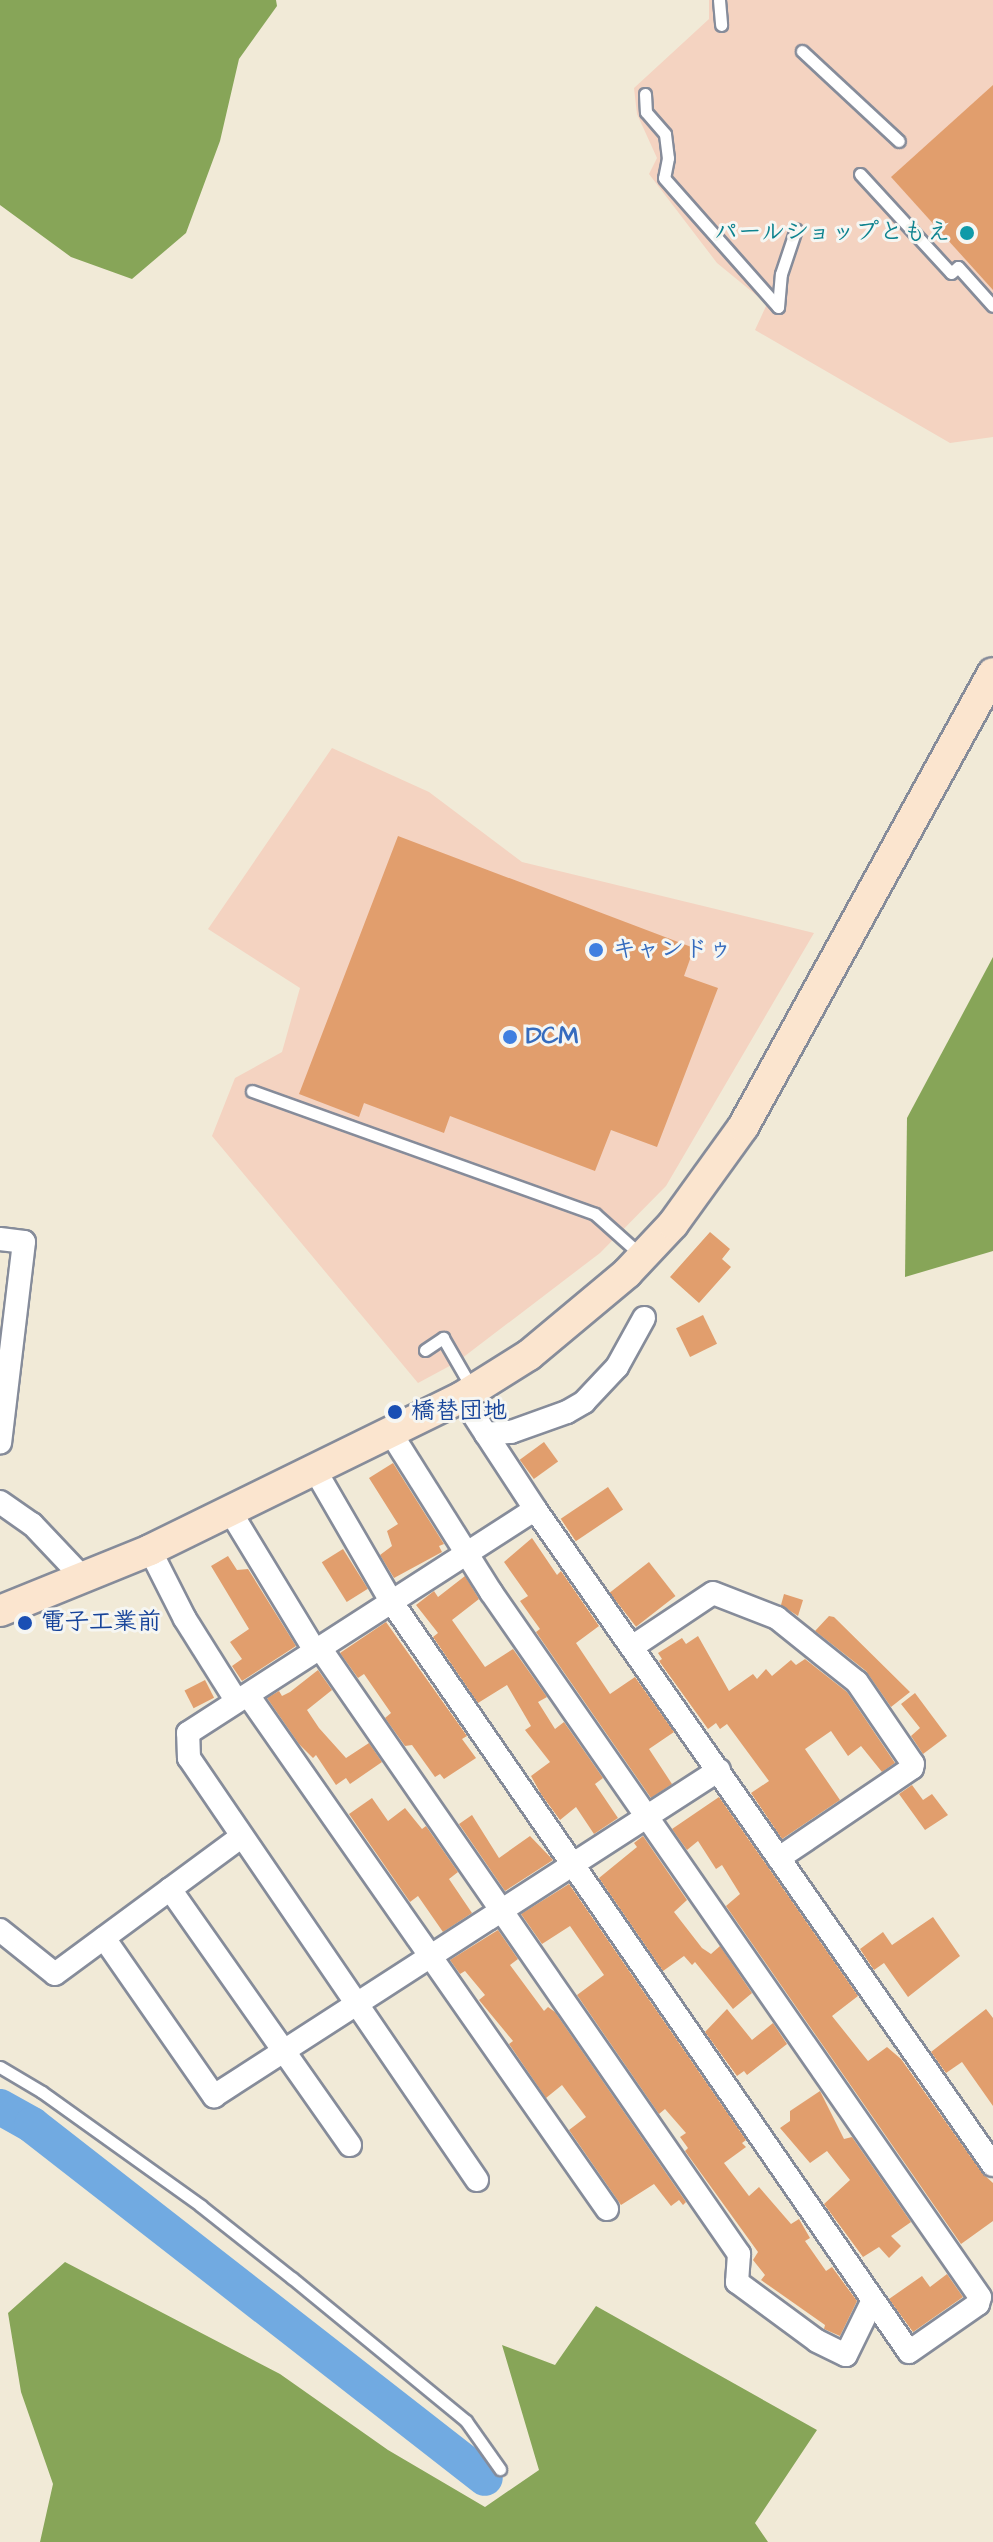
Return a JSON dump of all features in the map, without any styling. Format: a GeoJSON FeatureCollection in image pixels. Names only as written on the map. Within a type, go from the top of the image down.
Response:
{"type":"FeatureCollection","features":[{"type":"Feature","properties":{"kind":"street"},"geometry":{"type":"LineString","coordinates":[[0,1611],[150,1550],[468,1394],[582,1313],[642,1257],[690,1203],[743,1127],[993,673]]}},
{"type":"Feature","properties":{"kind":"street"},"geometry":{"type":"LineString","coordinates":[[0,1239],[24,1242],[0,1443]]}},
{"type":"Feature","properties":{"kind":"street"},"geometry":{"type":"LineString","coordinates":[[486,1434],[511,1432],[584,1402],[617,1367],[644,1318]]}},
{"type":"Feature","properties":{"kind":"street"},"geometry":{"type":"LineString","coordinates":[[468,1394],[486,1434],[535,1509],[993,2165]]}},
{"type":"Feature","properties":{"kind":"street"},"geometry":{"type":"LineString","coordinates":[[315,1470],[391,1601],[909,2352],[978,2304],[985,2287],[648,1816],[466,1554],[391,1433]]}},
{"type":"Feature","properties":{"kind":"street"},"geometry":{"type":"LineString","coordinates":[[0,1502],[32,1524],[83,1578]]}},
{"type":"Feature","properties":{"kind":"street"},"geometry":{"type":"LineString","coordinates":[[477,2180],[189,1758],[188,1733],[535,1509]]}},
{"type":"Feature","properties":{"kind":"street"},"geometry":{"type":"LineString","coordinates":[[230,1511],[317,1650],[739,2254],[737,2282],[817,2341],[846,2355],[873,2300]]}},
{"type":"Feature","properties":{"kind":"street"},"geometry":{"type":"LineString","coordinates":[[150,1550],[185,1619],[431,1956],[607,2209]]}},
{"type":"Feature","properties":{"kind":"street"},"geometry":{"type":"LineString","coordinates":[[632,1647],[713,1593],[777,1618],[857,1682],[905,1752],[912,1768],[779,1858]]}},
{"type":"Feature","properties":{"kind":"street"},"geometry":{"type":"LineString","coordinates":[[104,1938],[214,2096],[500,1908],[719,1770]]}},
{"type":"Feature","properties":{"kind":"street"},"geometry":{"type":"LineString","coordinates":[[0,1930],[55,1974],[242,1836]]}},
{"type":"Feature","properties":{"kind":"street"},"geometry":{"type":"LineString","coordinates":[[170,1889],[350,2145]]}},
{"type":"Feature","properties":{"kind":"lane"},"geometry":{"type":"LineString","coordinates":[[719,0],[721,25]]}},
{"type":"Feature","properties":{"kind":"lane"},"geometry":{"type":"LineString","coordinates":[[802,51],[899,141]]}},
{"type":"Feature","properties":{"kind":"lane"},"geometry":{"type":"LineString","coordinates":[[645,94],[646,112],[665,134],[668,158],[664,178],[778,307],[781,274],[796,229]]}},
{"type":"Feature","properties":{"kind":"lane"},"geometry":{"type":"LineString","coordinates":[[860,174],[951,273],[958,267],[993,306]]}},
{"type":"Feature","properties":{"kind":"lane"},"geometry":{"type":"LineString","coordinates":[[252,1091],[595,1214],[642,1257]]}},
{"type":"Feature","properties":{"kind":"lane"},"geometry":{"type":"LineString","coordinates":[[425,1350],[443,1338],[468,1394]]}},
{"type":"Feature","properties":{"kind":"lane"},"geometry":{"type":"LineString","coordinates":[[0,2067],[42,2092],[201,2206],[269,2260],[466,2421],[500,2469]]}},
{"type":"Feature","properties":{"kind":"shaded area"},"geometry":{"type":"Polygon","coordinates":[[[709,0],[993,0],[993,437],[950,443],[755,330],[767,304],[717,263],[649,174],[657,158],[637,114],[634,88],[709,19],[709,0]]]}},
{"type":"Feature","properties":{"kind":"shaded area"},"geometry":{"type":"Polygon","coordinates":[[[332,748],[429,792],[522,862],[814,933],[666,1186],[600,1253],[457,1362],[418,1383],[212,1136],[235,1078],[282,1052],[300,988],[208,929],[332,748]]]}},
{"type":"Feature","properties":{"kind":"green space"},"geometry":{"type":"Polygon","coordinates":[[[0,0],[276,0],[277,6],[239,59],[220,141],[186,233],[132,279],[71,257],[0,205],[0,0]]]}},
{"type":"Feature","properties":{"kind":"green space"},"geometry":{"type":"Polygon","coordinates":[[[993,957],[993,1251],[905,1277],[907,1118],[993,957]]]}},
{"type":"Feature","properties":{"kind":"green space"},"geometry":{"type":"Polygon","coordinates":[[[65,2262],[280,2374],[388,2450],[485,2507],[539,2470],[502,2345],[555,2365],[596,2306],[817,2430],[755,2523],[768,2542],[40,2542],[53,2484],[21,2392],[8,2313],[65,2262]]]}},
{"type":"Feature","properties":{"kind":"building","name":"パールショップともえ"},"geometry":{"type":"Polygon","coordinates":[[[993,85],[993,290],[891,177],[993,85]]]}},
{"type":"Feature","properties":{"kind":"building","name":"DCM"},"geometry":{"type":"Polygon","coordinates":[[[398,836],[694,948],[684,976],[718,988],[657,1147],[611,1130],[595,1171],[450,1116],[444,1133],[364,1103],[359,1117],[299,1094],[398,836]]]}},
{"type":"Feature","properties":{"kind":"building"},"geometry":{"type":"Polygon","coordinates":[[[710,1232],[730,1249],[722,1259],[731,1267],[699,1303],[670,1277],[710,1232]]]}},
{"type":"Feature","properties":{"kind":"building"},"geometry":{"type":"Polygon","coordinates":[[[703,1315],[717,1344],[690,1357],[676,1328],[703,1315]]]}},
{"type":"Feature","properties":{"kind":"building"},"geometry":{"type":"Polygon","coordinates":[[[544,1442],[558,1461],[534,1479],[520,1460],[544,1442]]]}},
{"type":"Feature","properties":{"kind":"building"},"geometry":{"type":"Polygon","coordinates":[[[393,1463],[444,1544],[439,1546],[442,1552],[394,1578],[380,1555],[392,1546],[387,1531],[398,1524],[369,1478],[393,1463]]]}},
{"type":"Feature","properties":{"kind":"building"},"geometry":{"type":"Polygon","coordinates":[[[608,1487],[623,1509],[576,1541],[561,1519],[608,1487]]]}},
{"type":"Feature","properties":{"kind":"building"},"geometry":{"type":"Polygon","coordinates":[[[532,1538],[557,1575],[561,1571],[599,1626],[576,1643],[610,1694],[635,1677],[674,1732],[649,1749],[672,1784],[651,1798],[536,1632],[540,1629],[520,1601],[528,1596],[504,1562],[532,1538]]]}},
{"type":"Feature","properties":{"kind":"building"},"geometry":{"type":"Polygon","coordinates":[[[343,1549],[368,1589],[347,1602],[322,1562],[343,1549]]]}},
{"type":"Feature","properties":{"kind":"building"},"geometry":{"type":"Polygon","coordinates":[[[228,1556],[237,1570],[248,1569],[296,1646],[242,1681],[232,1666],[242,1659],[230,1642],[249,1629],[211,1566],[228,1556]]]}},
{"type":"Feature","properties":{"kind":"building"},"geometry":{"type":"Polygon","coordinates":[[[649,1562],[675,1596],[636,1627],[610,1593],[649,1562]]]}},
{"type":"Feature","properties":{"kind":"building"},"geometry":{"type":"Polygon","coordinates":[[[465,1576],[479,1599],[452,1620],[485,1667],[513,1649],[547,1697],[538,1702],[555,1729],[564,1722],[603,1778],[595,1784],[618,1818],[594,1834],[576,1807],[560,1820],[541,1794],[531,1776],[550,1762],[525,1730],[531,1726],[507,1685],[478,1703],[433,1637],[438,1633],[416,1605],[434,1591],[438,1597],[465,1576]]]}},
{"type":"Feature","properties":{"kind":"building"},"geometry":{"type":"Polygon","coordinates":[[[784,1594],[803,1600],[798,1616],[781,1605],[784,1594]]]}},
{"type":"Feature","properties":{"kind":"building"},"geometry":{"type":"Polygon","coordinates":[[[829,1616],[834,1617],[910,1692],[891,1707],[866,1671],[815,1631],[829,1616]]]}},
{"type":"Feature","properties":{"kind":"building"},"geometry":{"type":"Polygon","coordinates":[[[386,1622],[467,1736],[462,1739],[476,1758],[444,1779],[440,1774],[435,1777],[412,1745],[405,1746],[385,1718],[391,1713],[364,1674],[358,1678],[340,1653],[386,1622]]]}},
{"type":"Feature","properties":{"kind":"building"},"geometry":{"type":"Polygon","coordinates":[[[698,1636],[729,1691],[753,1674],[757,1679],[766,1669],[772,1676],[791,1660],[796,1665],[805,1659],[847,1692],[895,1763],[882,1772],[861,1746],[848,1756],[831,1731],[805,1749],[840,1800],[782,1839],[751,1793],[769,1781],[727,1724],[720,1729],[716,1723],[708,1729],[659,1661],[662,1659],[658,1653],[682,1638],[686,1644],[698,1636]]]}},
{"type":"Feature","properties":{"kind":"building"},"geometry":{"type":"Polygon","coordinates":[[[318,1670],[332,1690],[307,1710],[319,1728],[346,1758],[369,1743],[382,1762],[350,1784],[346,1778],[336,1785],[316,1755],[313,1758],[299,1744],[267,1698],[279,1691],[282,1696],[290,1692],[318,1670]]]}},
{"type":"Feature","properties":{"kind":"building"},"geometry":{"type":"Polygon","coordinates":[[[205,1680],[214,1698],[194,1708],[185,1690],[205,1680]]]}},
{"type":"Feature","properties":{"kind":"building"},"geometry":{"type":"Polygon","coordinates":[[[915,1693],[947,1736],[923,1754],[911,1736],[920,1728],[901,1704],[915,1693]]]}},
{"type":"Feature","properties":{"kind":"building"},"geometry":{"type":"Polygon","coordinates":[[[912,1785],[923,1800],[932,1794],[948,1815],[925,1830],[899,1794],[912,1785]]]}},
{"type":"Feature","properties":{"kind":"building"},"geometry":{"type":"Polygon","coordinates":[[[719,1797],[858,1996],[832,2016],[868,2061],[887,2047],[901,2059],[982,2173],[993,2183],[993,2221],[961,2244],[726,1906],[740,1894],[722,1865],[716,1869],[698,1841],[687,1850],[672,1829],[719,1797]]]}},
{"type":"Feature","properties":{"kind":"building"},"geometry":{"type":"Polygon","coordinates":[[[372,1798],[388,1821],[405,1808],[422,1829],[426,1826],[458,1872],[449,1879],[472,1913],[443,1932],[418,1896],[410,1902],[349,1814],[372,1798]]]}},
{"type":"Feature","properties":{"kind":"building"},"geometry":{"type":"Polygon","coordinates":[[[472,1815],[499,1858],[530,1836],[553,1860],[505,1891],[459,1824],[472,1815]]]}},
{"type":"Feature","properties":{"kind":"building"},"geometry":{"type":"Polygon","coordinates":[[[643,1836],[687,1900],[674,1912],[702,1948],[711,1954],[720,1946],[752,1993],[733,2009],[695,1962],[692,1965],[684,1956],[663,1971],[599,1878],[637,1847],[634,1843],[643,1836]]]}},
{"type":"Feature","properties":{"kind":"building"},"geometry":{"type":"Polygon","coordinates":[[[569,1884],[746,2140],[742,2143],[746,2147],[724,2163],[749,2196],[759,2187],[791,2224],[799,2219],[810,2238],[805,2241],[826,2271],[832,2267],[857,2301],[840,2336],[824,2329],[825,2325],[761,2280],[765,2275],[753,2260],[758,2252],[685,2151],[688,2148],[680,2137],[686,2133],[665,2109],[659,2114],[577,1995],[604,1975],[570,1926],[542,1944],[521,1914],[569,1884]]]}},
{"type":"Feature","properties":{"kind":"building"},"geometry":{"type":"Polygon","coordinates":[[[933,1917],[960,1956],[908,1997],[884,1963],[874,1970],[860,1949],[883,1932],[892,1945],[933,1917]]]}},
{"type":"Feature","properties":{"kind":"building"},"geometry":{"type":"Polygon","coordinates":[[[498,1930],[518,1959],[510,1965],[544,2011],[548,2007],[555,2012],[686,2202],[683,2205],[679,2200],[671,2206],[654,2184],[621,2205],[569,2130],[586,2117],[562,2085],[546,2098],[509,2044],[513,2041],[479,2000],[485,1995],[465,1971],[460,1974],[450,1960],[498,1930]]]}},
{"type":"Feature","properties":{"kind":"building"},"geometry":{"type":"Polygon","coordinates":[[[727,2009],[752,2040],[773,2023],[787,2044],[747,2075],[744,2071],[737,2076],[705,2032],[727,2009]]]}},
{"type":"Feature","properties":{"kind":"building"},"geometry":{"type":"Polygon","coordinates":[[[986,2009],[993,2018],[993,2106],[962,2062],[946,2073],[931,2052],[986,2009]]]}},
{"type":"Feature","properties":{"kind":"building"},"geometry":{"type":"Polygon","coordinates":[[[820,2091],[844,2139],[852,2137],[911,2222],[891,2236],[901,2246],[889,2258],[879,2247],[863,2257],[824,2204],[850,2180],[827,2151],[810,2163],[780,2128],[790,2121],[790,2111],[820,2091]]]}},
{"type":"Feature","properties":{"kind":"building"},"geometry":{"type":"Polygon","coordinates":[[[947,2274],[963,2297],[913,2332],[889,2299],[922,2276],[930,2287],[947,2274]]]}},
{"type":"Feature","properties":{"kind":"waterway"},"geometry":{"type":"LineString","coordinates":[[0,2107],[32,2125],[485,2478]]}},
{"type":"Feature","properties":{"kind":"place","name":"パールショップともえ"},"geometry":{"type":"Point","coordinates":[967,233]}},
{"type":"Feature","properties":{"kind":"place","name":"キャンドゥ"},"geometry":{"type":"Point","coordinates":[596,950]}},
{"type":"Feature","properties":{"kind":"place","name":"DCM"},"geometry":{"type":"Point","coordinates":[510,1037]}},
{"type":"Feature","properties":{"kind":"place","name":"橋替団地"},"geometry":{"type":"Point","coordinates":[395,1412]}},
{"type":"Feature","properties":{"kind":"place","name":"電子工業前"},"geometry":{"type":"Point","coordinates":[25,1623]}}]}
